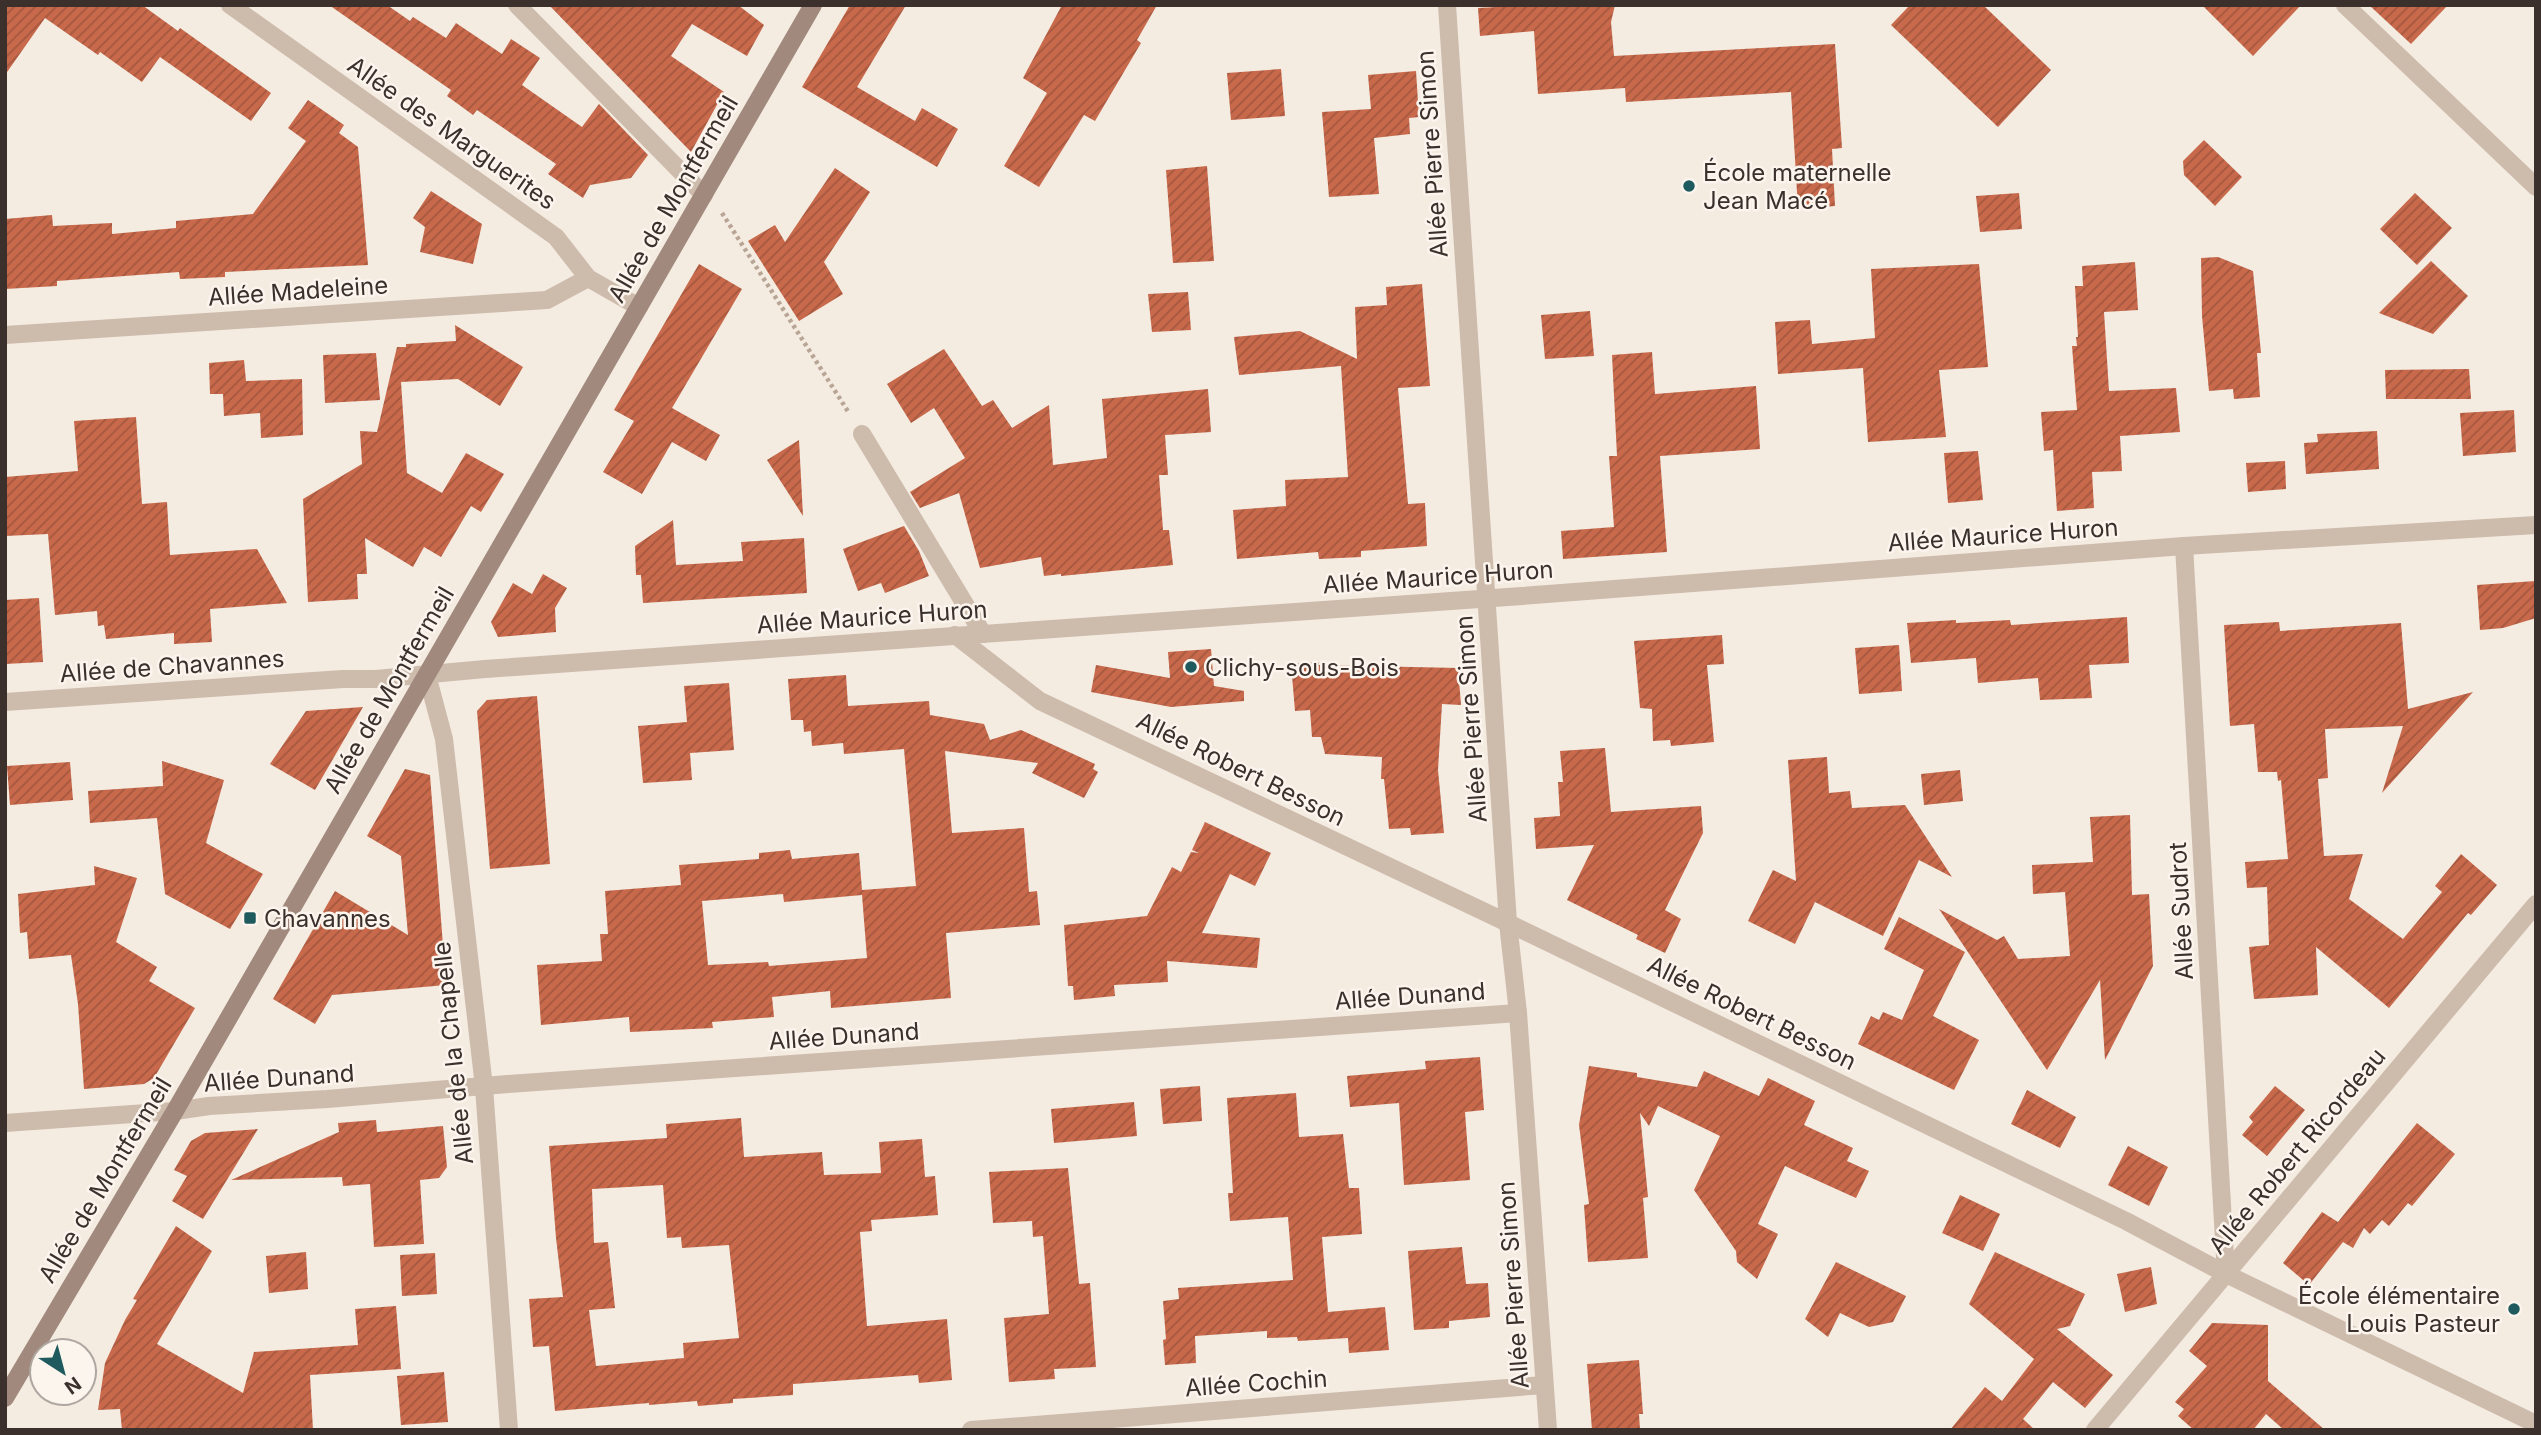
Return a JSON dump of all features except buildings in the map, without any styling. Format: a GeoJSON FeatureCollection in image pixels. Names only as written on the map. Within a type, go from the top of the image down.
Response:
{"type":"FeatureCollection","features":[{"type":"Feature","properties":{"kind":"main road","name":"Allée de Montfermeil"},"geometry":{"type":"LineString","coordinates":[[5,1398],[175,1111],[813,5]]}},
{"type":"Feature","properties":{"kind":"street","name":"Allée des Marguerites"},"geometry":{"type":"LineString","coordinates":[[230,5],[556,237],[588,278],[639,307]]}},
{"type":"Feature","properties":{"kind":"street"},"geometry":{"type":"LineString","coordinates":[[517,5],[704,195]]}},
{"type":"Feature","properties":{"kind":"street","name":"Allée Pierre Simon"},"geometry":{"type":"LineString","coordinates":[[1447,5],[1508,923],[1518,1013],[1548,1430]]}},
{"type":"Feature","properties":{"kind":"street"},"geometry":{"type":"LineString","coordinates":[[2345,5],[2536,187]]}},
{"type":"Feature","properties":{"kind":"street","name":"Allée Madeleine"},"geometry":{"type":"LineString","coordinates":[[5,335],[547,300],[588,278]]}},
{"type":"Feature","properties":{"kind":"street"},"geometry":{"type":"LineString","coordinates":[[862,434],[984,634]]}},
{"type":"Feature","properties":{"kind":"street","name":"Allée Maurice Huron"},"geometry":{"type":"LineString","coordinates":[[343,678],[427,675],[2184,546],[2536,525]]}},
{"type":"Feature","properties":{"kind":"street","name":"Allée Sudrot"},"geometry":{"type":"LineString","coordinates":[[2184,546],[2226,1274]]}},
{"type":"Feature","properties":{"kind":"street","name":"Allée Robert Besson"},"geometry":{"type":"LineString","coordinates":[[955,635],[1040,701],[2126,1221],[2226,1274],[2536,1424]]}},
{"type":"Feature","properties":{"kind":"street","name":"Allée de la Chapelle"},"geometry":{"type":"LineString","coordinates":[[427,675],[444,739],[484,1087],[509,1430]]}},
{"type":"Feature","properties":{"kind":"street","name":"Allée de Chavannes"},"geometry":{"type":"LineString","coordinates":[[5,702],[343,678]]}},
{"type":"Feature","properties":{"kind":"street","name":"Allée Robert Ricordeau"},"geometry":{"type":"LineString","coordinates":[[2095,1430],[2536,904]]}},
{"type":"Feature","properties":{"kind":"street","name":"Allée Dunand"},"geometry":{"type":"LineString","coordinates":[[5,1122],[1518,1013]]}},
{"type":"Feature","properties":{"kind":"street","name":"Allée Cochin"},"geometry":{"type":"LineString","coordinates":[[971,1430],[1544,1384]]}},
{"type":"Feature","properties":{"kind":"path"},"geometry":{"type":"LineString","coordinates":[[704,195],[727,218],[862,434]]}},
{"type":"Feature","properties":{"kind":"place","name":"École maternelle Jean Macé"},"geometry":{"type":"Point","coordinates":[1689,186]}},
{"type":"Feature","properties":{"kind":"place","name":"Clichy-sous-Bois"},"geometry":{"type":"Point","coordinates":[1191,667]}},
{"type":"Feature","properties":{"kind":"place","name":"Chavannes"},"geometry":{"type":"Point","coordinates":[250,918]}},
{"type":"Feature","properties":{"kind":"place","name":"École élémentaire Louis Pasteur"},"geometry":{"type":"Point","coordinates":[2514,1309]}}]}
